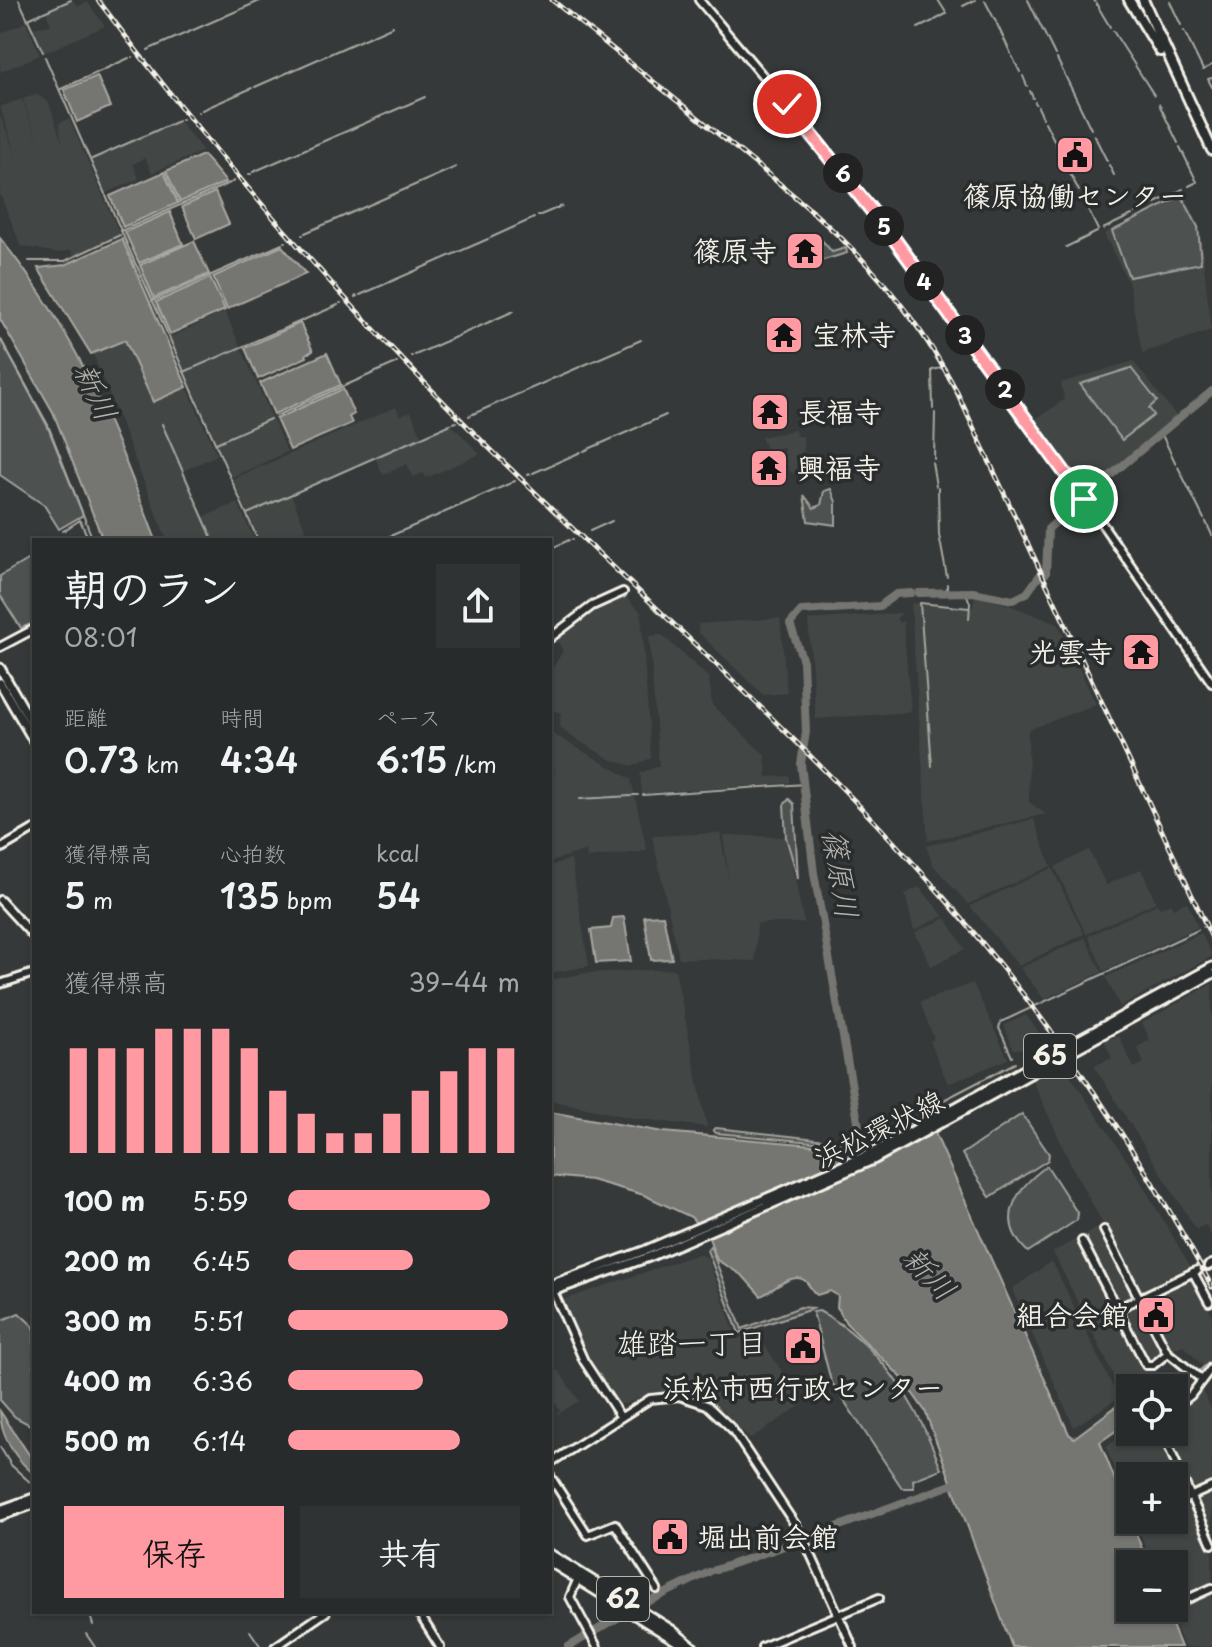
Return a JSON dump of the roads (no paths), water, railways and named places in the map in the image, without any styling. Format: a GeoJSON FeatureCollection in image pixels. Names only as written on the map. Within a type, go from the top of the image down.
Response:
{"type":"FeatureCollection","features":[{"type":"Feature","properties":{"kind":"highway"},"geometry":{"type":"LineString","coordinates":[[1129,0],[1177,79]]}},
{"type":"Feature","properties":{"kind":"highway"},"geometry":{"type":"LineString","coordinates":[[1143,0],[1212,150]]}},
{"type":"Feature","properties":{"kind":"main road"},"geometry":{"type":"LineString","coordinates":[[0,668],[32,724]]}},
{"type":"Feature","properties":{"kind":"main road"},"geometry":{"type":"LineString","coordinates":[[0,683],[32,738]]}},
{"type":"Feature","properties":{"kind":"main road","name":"浜松環状線"},"geometry":{"type":"LineString","coordinates":[[552,1289],[697,1232],[937,1123],[1212,967]]}},
{"type":"Feature","properties":{"kind":"main road","name":"浜松環状線"},"geometry":{"type":"LineString","coordinates":[[1169,994],[1212,974]]}},
{"type":"Feature","properties":{"kind":"main road"},"geometry":{"type":"LineString","coordinates":[[0,1510],[32,1499]]}},
{"type":"Feature","properties":{"kind":"main road"},"geometry":{"type":"LineString","coordinates":[[0,1516],[32,1505]]}},
{"type":"Feature","properties":{"kind":"main road","name":"62"},"geometry":{"type":"LineString","coordinates":[[552,1556],[686,1647]]}},
{"type":"Feature","properties":{"kind":"main road","name":"62"},"geometry":{"type":"LineString","coordinates":[[552,1563],[579,1576],[693,1647]]}},
{"type":"Feature","properties":{"kind":"street"},"geometry":{"type":"LineString","coordinates":[[699,0],[847,178],[1084,498],[1212,683]]}},
{"type":"Feature","properties":{"kind":"street"},"geometry":{"type":"LineString","coordinates":[[552,636],[592,606],[623,592]]}},
{"type":"Feature","properties":{"kind":"street"},"geometry":{"type":"LineString","coordinates":[[0,647],[32,630]]}},
{"type":"Feature","properties":{"kind":"street"},"geometry":{"type":"LineString","coordinates":[[0,849],[32,830]]}},
{"type":"Feature","properties":{"kind":"street"},"geometry":{"type":"LineString","coordinates":[[0,900],[32,935]]}},
{"type":"Feature","properties":{"kind":"street"},"geometry":{"type":"LineString","coordinates":[[0,984],[32,974]]}},
{"type":"Feature","properties":{"kind":"street"},"geometry":{"type":"LineString","coordinates":[[1104,1230],[1168,1353],[1202,1380]]}},
{"type":"Feature","properties":{"kind":"street"},"geometry":{"type":"LineString","coordinates":[[1082,1241],[1146,1365],[1153,1365],[1168,1353]]}},
{"type":"Feature","properties":{"kind":"street"},"geometry":{"type":"LineString","coordinates":[[1117,1309],[1196,1271],[1209,1302]]}},
{"type":"Feature","properties":{"kind":"street"},"geometry":{"type":"LineString","coordinates":[[552,1291],[580,1353],[620,1416]]}},
{"type":"Feature","properties":{"kind":"street"},"geometry":{"type":"LineString","coordinates":[[1188,1394],[1212,1367]]}},
{"type":"Feature","properties":{"kind":"street"},"geometry":{"type":"LineString","coordinates":[[552,1462],[646,1401],[667,1396],[696,1400],[721,1416],[802,1535],[853,1647]]}},
{"type":"Feature","properties":{"kind":"street"},"geometry":{"type":"LineString","coordinates":[[1168,1446],[1212,1544]]}},
{"type":"Feature","properties":{"kind":"street"},"geometry":{"type":"LineString","coordinates":[[552,1479],[588,1535],[613,1523],[617,1526],[657,1589]]}},
{"type":"Feature","properties":{"kind":"street"},"geometry":{"type":"LineString","coordinates":[[1190,1496],[1212,1487]]}},
{"type":"Feature","properties":{"kind":"street"},"geometry":{"type":"LineString","coordinates":[[579,1576],[570,1597],[597,1647]]}},
{"type":"Feature","properties":{"kind":"street"},"geometry":{"type":"LineString","coordinates":[[1188,1599],[1212,1588]]}},
{"type":"Feature","properties":{"kind":"street"},"geometry":{"type":"LineString","coordinates":[[762,1647],[879,1598]]}},
{"type":"Feature","properties":{"kind":"street"},"geometry":{"type":"LineString","coordinates":[[275,1647],[323,1614]]}},
{"type":"Feature","properties":{"kind":"street"},"geometry":{"type":"LineString","coordinates":[[419,1614],[440,1647]]}},
{"type":"Feature","properties":{"kind":"water"},"geometry":{"type":"Polygon","coordinates":[[[97,76],[110,107],[77,122],[64,90],[97,76]]]}},
{"type":"Feature","properties":{"kind":"water"},"geometry":{"type":"Polygon","coordinates":[[[203,155],[226,182],[180,202],[166,171],[203,155]]]}},
{"type":"Feature","properties":{"kind":"water"},"geometry":{"type":"Polygon","coordinates":[[[164,172],[178,203],[123,227],[110,196],[164,172]]]}},
{"type":"Feature","properties":{"kind":"water"},"geometry":{"type":"Polygon","coordinates":[[[215,192],[229,224],[196,239],[182,207],[215,192]]]}},
{"type":"Feature","properties":{"kind":"water"},"geometry":{"type":"Polygon","coordinates":[[[170,212],[183,244],[139,263],[125,232],[170,212]]]}},
{"type":"Feature","properties":{"kind":"water","name":"新川"},"geometry":{"type":"Polygon","coordinates":[[[0,238],[28,275],[73,347],[108,419],[155,538],[102,538],[53,412],[0,319],[0,238]]]}},
{"type":"Feature","properties":{"kind":"water"},"geometry":{"type":"Polygon","coordinates":[[[122,239],[187,387],[153,402],[125,340],[91,354],[38,268],[65,265],[122,239]]]}},
{"type":"Feature","properties":{"kind":"water"},"geometry":{"type":"Polygon","coordinates":[[[194,241],[209,274],[154,298],[140,265],[194,241]]]}},
{"type":"Feature","properties":{"kind":"water"},"geometry":{"type":"Polygon","coordinates":[[[282,246],[306,274],[227,309],[213,277],[282,246]]]}},
{"type":"Feature","properties":{"kind":"water"},"geometry":{"type":"Polygon","coordinates":[[[210,278],[225,310],[170,334],[156,302],[210,278]]]}},
{"type":"Feature","properties":{"kind":"water"},"geometry":{"type":"Polygon","coordinates":[[[300,323],[313,351],[306,354],[307,357],[258,379],[245,348],[300,323]]]}},
{"type":"Feature","properties":{"kind":"water"},"geometry":{"type":"Polygon","coordinates":[[[327,353],[341,385],[274,414],[260,383],[327,353]]]}},
{"type":"Feature","properties":{"kind":"water"},"geometry":{"type":"Polygon","coordinates":[[[343,389],[354,414],[349,417],[352,423],[290,450],[276,419],[343,389]]]}},
{"type":"Feature","properties":{"kind":"water"},"geometry":{"type":"Polygon","coordinates":[[[663,915],[672,959],[651,960],[644,916],[663,915]]]}},
{"type":"Feature","properties":{"kind":"water"},"geometry":{"type":"Polygon","coordinates":[[[624,917],[631,961],[596,963],[591,930],[611,928],[613,918],[624,917]]]}},
{"type":"Feature","properties":{"kind":"water","name":"新川"},"geometry":{"type":"Polygon","coordinates":[[[552,1112],[663,1132],[848,1148],[872,1142],[927,1115],[1069,1434],[1074,1438],[1116,1406],[1116,1431],[1100,1442],[1116,1483],[1116,1534],[1136,1534],[1142,1550],[1116,1550],[1116,1622],[1171,1622],[1181,1647],[1012,1647],[925,1411],[901,1377],[846,1323],[837,1307],[838,1296],[830,1291],[817,1295],[806,1282],[793,1278],[761,1296],[743,1276],[717,1260],[709,1238],[691,1217],[644,1195],[591,1180],[552,1176],[552,1112]]]}},
{"type":"Feature","properties":{"kind":"water"},"geometry":{"type":"Polygon","coordinates":[[[0,1411],[32,1459],[32,1472],[10,1446],[0,1411]]]}},
{"type":"Feature","properties":{"kind":"waterway"},"geometry":{"type":"LineString","coordinates":[[19,0],[43,52]]}},
{"type":"Feature","properties":{"kind":"waterway"},"geometry":{"type":"LineString","coordinates":[[28,19],[71,0]]}},
{"type":"Feature","properties":{"kind":"waterway"},"geometry":{"type":"LineString","coordinates":[[152,48],[262,0]]}},
{"type":"Feature","properties":{"kind":"waterway"},"geometry":{"type":"LineString","coordinates":[[938,0],[947,14]]}},
{"type":"Feature","properties":{"kind":"waterway"},"geometry":{"type":"LineString","coordinates":[[963,6],[975,0]]}},
{"type":"Feature","properties":{"kind":"waterway"},"geometry":{"type":"LineString","coordinates":[[1028,0],[1055,55]]}},
{"type":"Feature","properties":{"kind":"waterway"},"geometry":{"type":"LineString","coordinates":[[1094,0],[1110,27]]}},
{"type":"Feature","properties":{"kind":"waterway"},"geometry":{"type":"LineString","coordinates":[[985,1],[996,22]]}},
{"type":"Feature","properties":{"kind":"waterway"},"geometry":{"type":"LineString","coordinates":[[1170,2],[1181,25]]}},
{"type":"Feature","properties":{"kind":"waterway"},"geometry":{"type":"LineString","coordinates":[[935,20],[946,14]]}},
{"type":"Feature","properties":{"kind":"waterway"},"geometry":{"type":"LineString","coordinates":[[918,28],[933,21]]}},
{"type":"Feature","properties":{"kind":"waterway"},"geometry":{"type":"LineString","coordinates":[[997,24],[1011,54]]}},
{"type":"Feature","properties":{"kind":"waterway"},"geometry":{"type":"LineString","coordinates":[[255,87],[393,26]]}},
{"type":"Feature","properties":{"kind":"waterway"},"geometry":{"type":"LineString","coordinates":[[1113,31],[1154,95]]}},
{"type":"Feature","properties":{"kind":"waterway"},"geometry":{"type":"LineString","coordinates":[[1184,31],[1203,70],[1212,65]]}},
{"type":"Feature","properties":{"kind":"waterway"},"geometry":{"type":"LineString","coordinates":[[1012,56],[1020,72]]}},
{"type":"Feature","properties":{"kind":"waterway"},"geometry":{"type":"LineString","coordinates":[[45,57],[105,194]]}},
{"type":"Feature","properties":{"kind":"waterway"},"geometry":{"type":"LineString","coordinates":[[61,89],[129,58]]}},
{"type":"Feature","properties":{"kind":"waterway"},"geometry":{"type":"LineString","coordinates":[[1057,59],[1091,129]]}},
{"type":"Feature","properties":{"kind":"waterway"},"geometry":{"type":"LineString","coordinates":[[1023,76],[1027,86]]}},
{"type":"Feature","properties":{"kind":"waterway"},"geometry":{"type":"LineString","coordinates":[[1212,78],[1208,79],[1212,87]]}},
{"type":"Feature","properties":{"kind":"waterway"},"geometry":{"type":"LineString","coordinates":[[202,110],[252,88]]}},
{"type":"Feature","properties":{"kind":"waterway"},"geometry":{"type":"LineString","coordinates":[[1030,91],[1033,98]]}},
{"type":"Feature","properties":{"kind":"waterway"},"geometry":{"type":"LineString","coordinates":[[253,172],[425,97]]}},
{"type":"Feature","properties":{"kind":"waterway"},"geometry":{"type":"LineString","coordinates":[[1159,104],[1178,143]]}},
{"type":"Feature","properties":{"kind":"waterway"},"geometry":{"type":"LineString","coordinates":[[1038,107],[1043,118]]}},
{"type":"Feature","properties":{"kind":"waterway"},"geometry":{"type":"LineString","coordinates":[[92,159],[178,121]]}},
{"type":"Feature","properties":{"kind":"waterway"},"geometry":{"type":"LineString","coordinates":[[1045,122],[1057,146]]}},
{"type":"Feature","properties":{"kind":"waterway"},"geometry":{"type":"LineString","coordinates":[[1096,139],[1107,161]]}},
{"type":"Feature","properties":{"kind":"waterway"},"geometry":{"type":"LineString","coordinates":[[1180,147],[1197,182]]}},
{"type":"Feature","properties":{"kind":"waterway"},"geometry":{"type":"LineString","coordinates":[[1059,151],[1065,163]]}},
{"type":"Feature","properties":{"kind":"waterway"},"geometry":{"type":"LineString","coordinates":[[1109,165],[1114,175]]}},
{"type":"Feature","properties":{"kind":"waterway"},"geometry":{"type":"LineString","coordinates":[[305,233],[456,167]]}},
{"type":"Feature","properties":{"kind":"waterway"},"geometry":{"type":"LineString","coordinates":[[1067,168],[1071,176]]}},
{"type":"Feature","properties":{"kind":"waterway"},"geometry":{"type":"LineString","coordinates":[[1072,177],[1079,191]]}},
{"type":"Feature","properties":{"kind":"waterway"},"geometry":{"type":"LineString","coordinates":[[121,231],[230,183]]}},
{"type":"Feature","properties":{"kind":"waterway"},"geometry":{"type":"LineString","coordinates":[[1189,186],[1195,183]]}},
{"type":"Feature","properties":{"kind":"waterway"},"geometry":{"type":"LineString","coordinates":[[1168,197],[1183,189]]}},
{"type":"Feature","properties":{"kind":"waterway"},"geometry":{"type":"LineString","coordinates":[[106,196],[136,265]]}},
{"type":"Feature","properties":{"kind":"waterway"},"geometry":{"type":"LineString","coordinates":[[1082,197],[1098,230]]}},
{"type":"Feature","properties":{"kind":"waterway"},"geometry":{"type":"LineString","coordinates":[[1135,213],[1163,199]]}},
{"type":"Feature","properties":{"kind":"waterway"},"geometry":{"type":"LineString","coordinates":[[538,216],[562,206]]}},
{"type":"Feature","properties":{"kind":"waterway"},"geometry":{"type":"LineString","coordinates":[[1103,229],[1132,215]]}},
{"type":"Feature","properties":{"kind":"waterway"},"geometry":{"type":"LineString","coordinates":[[490,238],[534,218]]}},
{"type":"Feature","properties":{"kind":"waterway"},"geometry":{"type":"LineString","coordinates":[[1066,247],[1097,232]]}},
{"type":"Feature","properties":{"kind":"waterway"},"geometry":{"type":"LineString","coordinates":[[29,261],[65,261],[120,235]]}},
{"type":"Feature","properties":{"kind":"waterway"},"geometry":{"type":"LineString","coordinates":[[360,295],[488,239]]}},
{"type":"Feature","properties":{"kind":"waterway"},"geometry":{"type":"LineString","coordinates":[[152,301],[282,244]]}},
{"type":"Feature","properties":{"kind":"waterway"},"geometry":{"type":"LineString","coordinates":[[137,266],[168,335]]}},
{"type":"Feature","properties":{"kind":"waterway"},"geometry":{"type":"LineString","coordinates":[[184,372],[338,305]]}},
{"type":"Feature","properties":{"kind":"waterway"},"geometry":{"type":"LineString","coordinates":[[415,355],[514,311]]}},
{"type":"Feature","properties":{"kind":"waterway"},"geometry":{"type":"LineString","coordinates":[[169,337],[199,406]]}},
{"type":"Feature","properties":{"kind":"waterway"},"geometry":{"type":"LineString","coordinates":[[0,338],[48,425],[92,538]]}},
{"type":"Feature","properties":{"kind":"waterway"},"geometry":{"type":"LineString","coordinates":[[623,348],[641,340]]}},
{"type":"Feature","properties":{"kind":"waterway"},"geometry":{"type":"LineString","coordinates":[[552,379],[621,349]]}},
{"type":"Feature","properties":{"kind":"waterway"},"geometry":{"type":"LineString","coordinates":[[276,416],[394,364]]}},
{"type":"Feature","properties":{"kind":"waterway"},"geometry":{"type":"LineString","coordinates":[[933,409],[932,370],[942,368]]}},
{"type":"Feature","properties":{"kind":"waterway"},"geometry":{"type":"LineString","coordinates":[[473,414],[550,380]]}},
{"type":"Feature","properties":{"kind":"waterway","name":"篠原川"},"geometry":{"type":"LineString","coordinates":[[1189,410],[1212,391]]}},
{"type":"Feature","properties":{"kind":"waterway"},"geometry":{"type":"LineString","coordinates":[[200,408],[230,477]]}},
{"type":"Feature","properties":{"kind":"waterway"},"geometry":{"type":"LineString","coordinates":[[934,459],[935,413]]}},
{"type":"Feature","properties":{"kind":"waterway","name":"篠原川"},"geometry":{"type":"LineString","coordinates":[[1080,501],[1185,413]]}},
{"type":"Feature","properties":{"kind":"waterway"},"geometry":{"type":"LineString","coordinates":[[584,451],[666,415]]}},
{"type":"Feature","properties":{"kind":"waterway"},"geometry":{"type":"LineString","coordinates":[[216,443],[270,419]]}},
{"type":"Feature","properties":{"kind":"waterway"},"geometry":{"type":"LineString","coordinates":[[162,424],[212,538]]}},
{"type":"Feature","properties":{"kind":"waterway"},"geometry":{"type":"LineString","coordinates":[[411,442],[451,424]]}},
{"type":"Feature","properties":{"kind":"waterway"},"geometry":{"type":"LineString","coordinates":[[1163,437],[1176,464]]}},
{"type":"Feature","properties":{"kind":"waterway"},"geometry":{"type":"LineString","coordinates":[[247,514],[410,442]]}},
{"type":"Feature","properties":{"kind":"waterway"},"geometry":{"type":"LineString","coordinates":[[533,473],[581,452]]}},
{"type":"Feature","properties":{"kind":"waterway"},"geometry":{"type":"LineString","coordinates":[[932,462],[936,486]]}},
{"type":"Feature","properties":{"kind":"waterway"},"geometry":{"type":"LineString","coordinates":[[1178,467],[1204,519]]}},
{"type":"Feature","properties":{"kind":"waterway"},"geometry":{"type":"LineString","coordinates":[[231,479],[257,538]]}},
{"type":"Feature","properties":{"kind":"waterway"},"geometry":{"type":"LineString","coordinates":[[443,513],[511,483]]}},
{"type":"Feature","properties":{"kind":"waterway"},"geometry":{"type":"LineString","coordinates":[[938,488],[939,535],[947,577]]}},
{"type":"Feature","properties":{"kind":"waterway","name":"篠原川"},"geometry":{"type":"LineString","coordinates":[[1046,573],[1048,529],[1077,503]]}},
{"type":"Feature","properties":{"kind":"waterway"},"geometry":{"type":"LineString","coordinates":[[386,538],[441,514]]}},
{"type":"Feature","properties":{"kind":"waterway"},"geometry":{"type":"LineString","coordinates":[[63,531],[80,520],[88,538]]}},
{"type":"Feature","properties":{"kind":"waterway"},"geometry":{"type":"LineString","coordinates":[[590,531],[612,521]]}},
{"type":"Feature","properties":{"kind":"waterway"},"geometry":{"type":"LineString","coordinates":[[1206,522],[1212,535]]}},
{"type":"Feature","properties":{"kind":"waterway"},"geometry":{"type":"LineString","coordinates":[[552,548],[569,540]]}},
{"type":"Feature","properties":{"kind":"waterway","name":"篠原川"},"geometry":{"type":"LineString","coordinates":[[919,593],[973,592],[1013,600],[1027,593],[1040,575]]}},
{"type":"Feature","properties":{"kind":"waterway","name":"篠原川"},"geometry":{"type":"LineString","coordinates":[[947,584],[947,593]]}},
{"type":"Feature","properties":{"kind":"waterway","name":"篠原川"},"geometry":{"type":"LineString","coordinates":[[864,1155],[814,873],[801,764],[806,732],[803,661],[790,624],[801,611],[880,606],[896,594],[911,593]]}},
{"type":"Feature","properties":{"kind":"waterway"},"geometry":{"type":"LineString","coordinates":[[966,593],[970,603],[969,619]]}},
{"type":"Feature","properties":{"kind":"waterway"},"geometry":{"type":"LineString","coordinates":[[932,766],[920,603],[969,608]]}},
{"type":"Feature","properties":{"kind":"waterway"},"geometry":{"type":"LineString","coordinates":[[643,795],[806,784]]}},
{"type":"Feature","properties":{"kind":"waterway"},"geometry":{"type":"LineString","coordinates":[[633,795],[638,795]]}},
{"type":"Feature","properties":{"kind":"waterway"},"geometry":{"type":"LineString","coordinates":[[580,799],[631,796]]}},
{"type":"Feature","properties":{"kind":"waterway"},"geometry":{"type":"LineString","coordinates":[[1012,1057],[999,1028],[1001,1022],[1198,930]]}},
{"type":"Feature","properties":{"kind":"waterway"},"geometry":{"type":"LineString","coordinates":[[936,1104],[1015,1063]]}},
{"type":"Feature","properties":{"kind":"waterway"},"geometry":{"type":"LineString","coordinates":[[1199,1371],[1212,1360]]}},
{"type":"Feature","properties":{"kind":"waterway"},"geometry":{"type":"LineString","coordinates":[[0,1447],[11,1465],[32,1484]]}},
{"type":"Feature","properties":{"kind":"waterway"},"geometry":{"type":"LineString","coordinates":[[910,1500],[962,1481]]}},
{"type":"Feature","properties":{"kind":"waterway"},"geometry":{"type":"LineString","coordinates":[[810,1537],[904,1502]]}},
{"type":"Feature","properties":{"kind":"waterway"},"geometry":{"type":"LineString","coordinates":[[715,1570],[799,1541]]}},
{"type":"Feature","properties":{"kind":"waterway"},"geometry":{"type":"LineString","coordinates":[[641,1605],[709,1572]]}},
{"type":"Feature","properties":{"kind":"waterway"},"geometry":{"type":"LineString","coordinates":[[568,1647],[626,1613]]}},
{"type":"Feature","properties":{"kind":"waterway"},"geometry":{"type":"LineString","coordinates":[[90,1614],[93,1625]]}},
{"type":"Feature","properties":{"kind":"waterway"},"geometry":{"type":"LineString","coordinates":[[250,1631],[261,1647]]}},
{"type":"Feature","properties":{"kind":"waterway"},"geometry":{"type":"LineString","coordinates":[[86,1634],[95,1647]]}},
{"type":"Feature","properties":{"kind":"railway"},"geometry":{"type":"LineString","coordinates":[[98,0],[232,169],[375,331],[533,491],[770,716],[939,892],[1016,985],[1087,1082],[1152,1182],[1212,1287]]}},
{"type":"Feature","properties":{"kind":"railway"},"geometry":{"type":"LineString","coordinates":[[552,0],[826,224],[882,281],[908,313],[955,388],[1212,938]]}},
{"type":"Feature","properties":{"kind":"place","name":"篠原協働センター"},"geometry":{"type":"Point","coordinates":[1075,155]}},
{"type":"Feature","properties":{"kind":"place","name":"篠原寺"},"geometry":{"type":"Point","coordinates":[805,251]}},
{"type":"Feature","properties":{"kind":"place","name":"宝林寺"},"geometry":{"type":"Point","coordinates":[784,335]}},
{"type":"Feature","properties":{"kind":"place","name":"長福寺"},"geometry":{"type":"Point","coordinates":[770,412]}},
{"type":"Feature","properties":{"kind":"place","name":"興福寺"},"geometry":{"type":"Point","coordinates":[769,468]}},
{"type":"Feature","properties":{"kind":"place","name":"光雲寺"},"geometry":{"type":"Point","coordinates":[1141,652]}},
{"type":"Feature","properties":{"kind":"place","name":"組合会館"},"geometry":{"type":"Point","coordinates":[1156,1315]}},
{"type":"Feature","properties":{"kind":"place","name":"浜松市西行政センター"},"geometry":{"type":"Point","coordinates":[803,1346]}},
{"type":"Feature","properties":{"kind":"place","name":"堀出前会館"},"geometry":{"type":"Point","coordinates":[670,1537]}},
{"type":"Feature","properties":{"kind":"district","name":"雄踏一丁目"},"geometry":{"type":"Point","coordinates":[692,1344]}}]}
